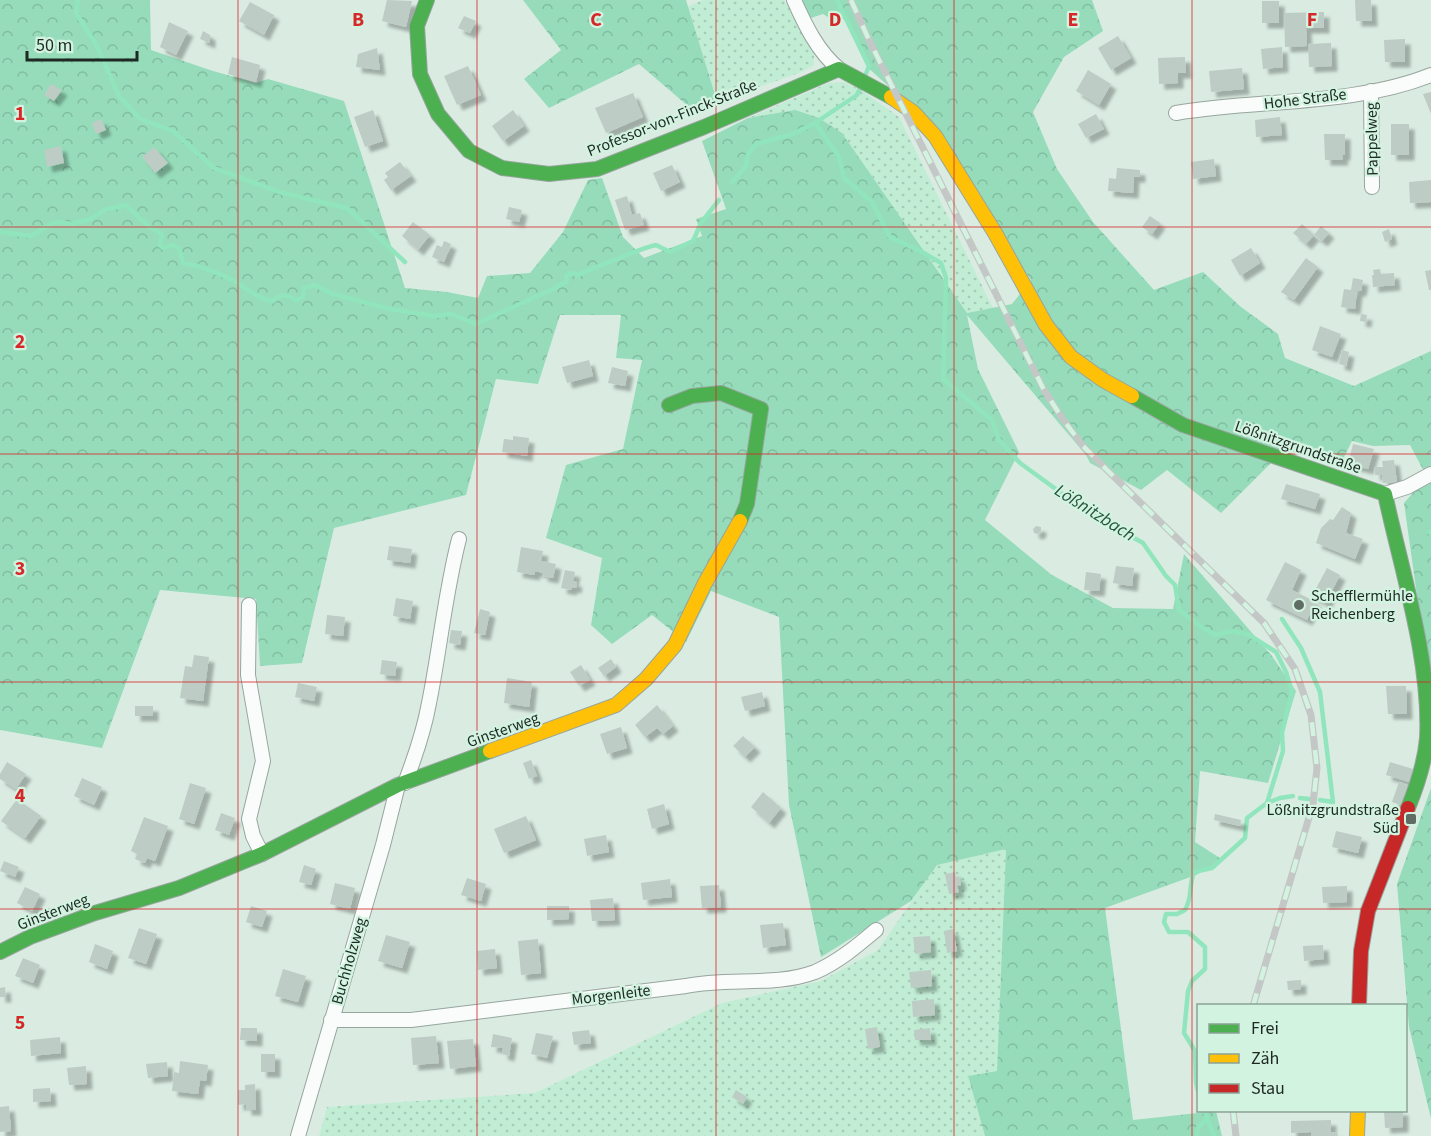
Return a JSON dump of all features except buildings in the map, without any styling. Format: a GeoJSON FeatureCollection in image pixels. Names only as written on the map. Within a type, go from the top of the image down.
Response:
{"type":"FeatureCollection","features":[{"type":"Feature","properties":{"kind":"street","name":"Professor-von-Finck-Straße"},"geometry":{"type":"LineString","coordinates":[[427,0],[417,26],[420,74],[438,114],[469,152],[502,168],[549,174],[597,169],[704,127],[839,69]]}},
{"type":"Feature","properties":{"kind":"street"},"geometry":{"type":"LineString","coordinates":[[794,0],[804,22],[827,59],[839,69]]}},
{"type":"Feature","properties":{"kind":"street","name":"Lößnitzgrundstraße"},"geometry":{"type":"LineString","coordinates":[[839,69],[879,89],[912,112],[935,136],[995,232],[1046,325],[1071,357],[1103,380],[1183,425],[1385,494]]}},
{"type":"Feature","properties":{"kind":"street","name":"Hohe Straße"},"geometry":{"type":"LineString","coordinates":[[1176,113],[1371,91],[1416,81],[1431,75]]}},
{"type":"Feature","properties":{"kind":"street","name":"Pappelweg"},"geometry":{"type":"LineString","coordinates":[[1371,91],[1372,187]]}},
{"type":"Feature","properties":{"kind":"street","name":"Ginsterweg"},"geometry":{"type":"LineString","coordinates":[[0,952],[30,937],[95,913],[179,888],[262,854],[402,784],[616,705],[646,679],[675,645],[705,583],[739,524],[747,504],[761,410],[721,393],[692,396],[669,405]]}},
{"type":"Feature","properties":{"kind":"street"},"geometry":{"type":"LineString","coordinates":[[1359,1004],[1364,933],[1371,899],[1421,771],[1427,739],[1428,698],[1425,637],[1385,494],[1407,487],[1431,474]]}},
{"type":"Feature","properties":{"kind":"street","name":"Buchholzweg"},"geometry":{"type":"LineString","coordinates":[[298,1136],[383,845],[402,784],[418,747],[429,705],[459,539]]}},
{"type":"Feature","properties":{"kind":"street"},"geometry":{"type":"LineString","coordinates":[[249,605],[248,675],[263,761],[249,819],[253,836],[262,854]]}},
{"type":"Feature","properties":{"kind":"street","name":"Morgenleite"},"geometry":{"type":"LineString","coordinates":[[331,1020],[411,1020],[714,981],[774,980],[815,972],[847,955],[876,930]]}},
{"type":"Feature","properties":{"kind":"street"},"geometry":{"type":"LineString","coordinates":[[1357,1136],[1358,1112]]}},
{"type":"Feature","properties":{"kind":"green space"},"geometry":{"type":"Polygon","coordinates":[[[0,0],[150,0],[151,50],[256,83],[268,79],[344,101],[405,288],[478,298],[487,276],[530,273],[563,232],[588,180],[602,178],[623,237],[644,258],[702,236],[696,219],[726,209],[702,141],[748,118],[795,110],[819,118],[842,133],[967,313],[1012,304],[1031,280],[903,99],[867,67],[844,19],[834,21],[823,14],[808,19],[797,0],[1092,0],[1103,31],[1064,57],[1033,112],[1057,169],[1093,222],[1154,290],[1203,272],[1241,307],[1278,334],[1285,358],[1354,386],[1431,351],[1431,695],[1404,503],[1427,477],[1410,445],[1373,446],[1352,441],[1339,467],[1285,449],[1221,513],[1167,470],[1141,490],[1090,463],[1086,455],[967,315],[978,369],[1019,452],[985,520],[1052,575],[1113,608],[1173,609],[1184,554],[1272,656],[1296,691],[1268,783],[1200,771],[1195,842],[1223,860],[1196,875],[1105,908],[1133,1120],[1216,1112],[1222,1136],[985,1136],[968,1076],[997,1071],[1006,849],[937,865],[911,901],[821,957],[789,805],[779,617],[711,591],[686,642],[652,615],[612,644],[591,625],[602,558],[546,538],[566,465],[623,449],[642,360],[616,358],[621,315],[560,315],[538,384],[496,379],[466,495],[334,528],[302,663],[260,666],[256,599],[160,590],[102,748],[0,730],[0,0]]]}},
{"type":"Feature","properties":{"kind":"green space"},"geometry":{"type":"Polygon","coordinates":[[[523,0],[686,0],[717,101],[696,113],[639,64],[549,108],[524,79],[561,50],[523,0]]]}},
{"type":"Feature","properties":{"kind":"green space"},"geometry":{"type":"Polygon","coordinates":[[[703,0],[784,0],[814,51],[814,65],[802,72],[717,101],[688,6],[703,0]]]}},
{"type":"Feature","properties":{"kind":"green space"},"geometry":{"type":"Polygon","coordinates":[[[844,82],[861,90],[899,117],[993,308],[967,313],[842,133],[795,110],[748,118],[829,83],[844,82]]]}},
{"type":"Feature","properties":{"kind":"green space"},"geometry":{"type":"Polygon","coordinates":[[[1431,788],[1431,1119],[1409,1027],[1397,884],[1431,788]]]}},
{"type":"Feature","properties":{"kind":"green space"},"geometry":{"type":"Polygon","coordinates":[[[1006,849],[997,1071],[968,1076],[985,1136],[319,1136],[327,1107],[535,1093],[722,1003],[821,981],[878,950],[937,864],[1006,849]]]}},
{"type":"Feature","properties":{"kind":"waterway"},"geometry":{"type":"LineString","coordinates":[[78,0],[76,13],[97,46],[119,96],[140,119],[173,131],[214,168],[279,192],[347,208],[405,262]]}},
{"type":"Feature","properties":{"kind":"waterway","name":"Lößnitzbach"},"geometry":{"type":"LineString","coordinates":[[837,0],[869,66],[865,76]]}},
{"type":"Feature","properties":{"kind":"waterway","name":"Lößnitzbach"},"geometry":{"type":"LineString","coordinates":[[862,84],[857,95],[815,123],[839,157],[844,178],[872,202],[890,237],[941,263],[946,278],[943,379],[992,420],[999,440],[1020,463],[1086,511],[1143,543],[1175,585],[1179,610],[1215,635],[1233,631],[1249,635],[1276,652],[1286,672],[1292,692],[1282,733],[1283,751],[1267,803],[1247,818],[1245,838],[1212,868],[1194,872],[1189,901],[1185,910],[1177,914],[1166,914],[1164,922],[1169,932],[1188,932],[1205,947],[1205,969],[1192,981],[1188,991],[1184,1033],[1195,1051],[1197,1086]]}},
{"type":"Feature","properties":{"kind":"waterway"},"geometry":{"type":"LineString","coordinates":[[732,182],[746,166],[748,154],[756,144],[793,134],[815,123]]}},
{"type":"Feature","properties":{"kind":"waterway"},"geometry":{"type":"LineString","coordinates":[[0,232],[31,236],[51,224],[59,222],[71,224],[91,219],[104,210],[126,205],[148,226],[162,234],[160,245],[163,248],[172,245],[179,248],[183,263],[222,275],[263,298],[273,301],[284,296],[296,300],[303,297],[304,288],[315,285],[333,294],[390,309],[434,316],[451,314],[476,324],[555,288],[567,281],[566,276],[571,273],[578,275],[651,246],[656,245],[670,252],[693,241],[701,223],[719,200]]}},
{"type":"Feature","properties":{"kind":"waterway"},"geometry":{"type":"LineString","coordinates":[[1282,619],[1301,648],[1320,692],[1333,802],[1320,800]]}},
{"type":"Feature","properties":{"kind":"waterway"},"geometry":{"type":"LineString","coordinates":[[1267,803],[1293,796]]}},
{"type":"Feature","properties":{"kind":"waterway"},"geometry":{"type":"LineString","coordinates":[[1300,798],[1309,799]]}},
{"type":"Feature","properties":{"kind":"waterway","name":"Lößnitzbach"},"geometry":{"type":"LineString","coordinates":[[1205,1112],[1214,1136]]}},
{"type":"Feature","properties":{"kind":"waterway"},"geometry":{"type":"LineString","coordinates":[[1197,1136],[1198,1128],[1206,1119]]}},
{"type":"Feature","properties":{"kind":"railway"},"geometry":{"type":"LineString","coordinates":[[851,0],[1044,390],[1062,418],[1083,446],[1264,623],[1295,669],[1311,715],[1317,768],[1313,804],[1254,1004]]}},
{"type":"Feature","properties":{"kind":"railway"},"geometry":{"type":"LineString","coordinates":[[1233,1112],[1236,1136]]}},
{"type":"Feature","properties":{"kind":"traffic: fast"},"geometry":{"type":"LineString","coordinates":[[427,0],[417,26],[420,74],[438,114],[469,151],[502,168],[549,174],[597,169],[704,127],[839,69],[891,97]]}},
{"type":"Feature","properties":{"kind":"traffic: fast"},"geometry":{"type":"LineString","coordinates":[[669,405],[692,396],[721,393],[761,409],[747,504],[740,521]]}},
{"type":"Feature","properties":{"kind":"traffic: fast"},"geometry":{"type":"LineString","coordinates":[[1132,396],[1183,425],[1385,494],[1414,615],[1427,708],[1427,738],[1424,756],[1408,808]]}},
{"type":"Feature","properties":{"kind":"traffic: fast"},"geometry":{"type":"LineString","coordinates":[[0,952],[30,937],[95,913],[179,888],[262,854],[398,785],[490,751]]}},
{"type":"Feature","properties":{"kind":"traffic: slow"},"geometry":{"type":"LineString","coordinates":[[891,97],[913,112],[935,136],[995,233],[1046,325],[1071,357],[1103,380],[1132,396]]}},
{"type":"Feature","properties":{"kind":"traffic: slow"},"geometry":{"type":"LineString","coordinates":[[490,751],[616,705],[646,679],[675,645],[705,583],[740,521]]}},
{"type":"Feature","properties":{"kind":"traffic: slow"},"geometry":{"type":"LineString","coordinates":[[1357,1136],[1358,1112]]}},
{"type":"Feature","properties":{"kind":"traffic: jam"},"geometry":{"type":"LineString","coordinates":[[1359,1004],[1361,951],[1368,911],[1408,808]]}},
{"type":"Feature","properties":{"kind":"place","name":"Schefflermühle Reichenberg"},"geometry":{"type":"Point","coordinates":[1299,605]}},
{"type":"Feature","properties":{"kind":"place","name":"Lößnitzgrundstraße Süd"},"geometry":{"type":"Point","coordinates":[1411,819]}}]}
